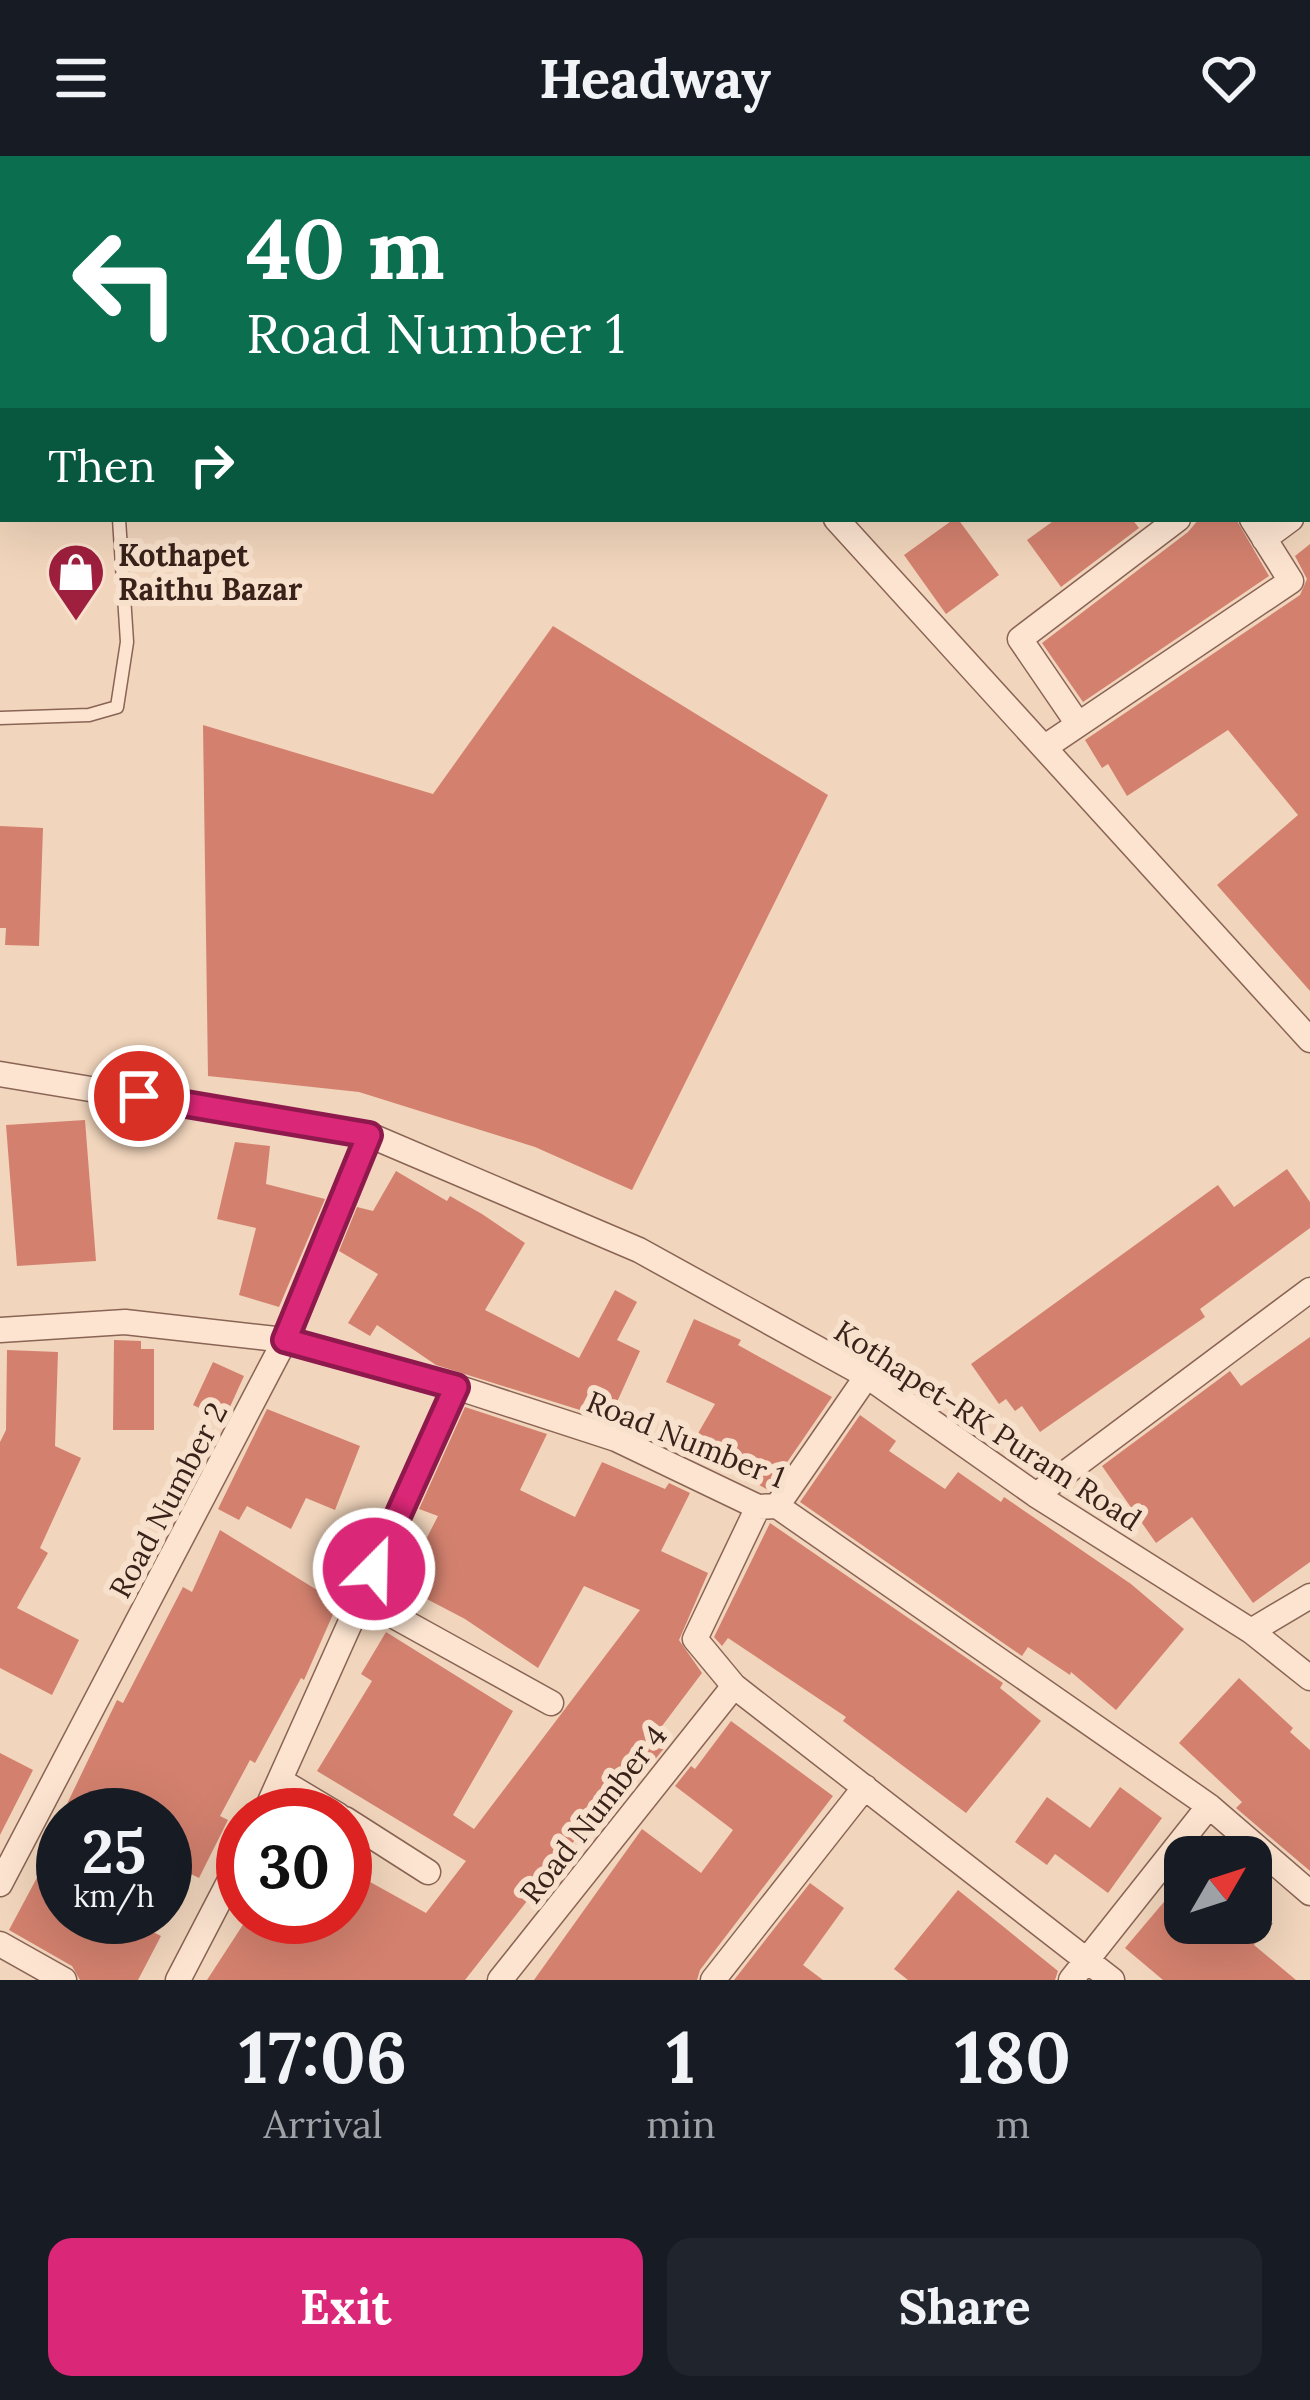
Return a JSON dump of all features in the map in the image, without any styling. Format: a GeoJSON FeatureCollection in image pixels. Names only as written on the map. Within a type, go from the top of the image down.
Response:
{"type":"FeatureCollection","features":[{"type":"Feature","properties":{"kind":"street"},"geometry":{"type":"LineString","coordinates":[[839,522],[1310,1040]]}},
{"type":"Feature","properties":{"kind":"street"},"geometry":{"type":"LineString","coordinates":[[1078,724],[1020,639],[1174,522]]}},
{"type":"Feature","properties":{"kind":"street"},"geometry":{"type":"LineString","coordinates":[[1046,747],[1291,581],[1258,529]]}},
{"type":"Feature","properties":{"kind":"street"},"geometry":{"type":"LineString","coordinates":[[1018,718],[1054,689]]}},
{"type":"Feature","properties":{"kind":"street","name":"Kothapet-RK Puram Road"},"geometry":{"type":"LineString","coordinates":[[0,1074],[369,1135],[639,1250],[867,1376],[1036,1495],[1251,1631],[1310,1678]]}},
{"type":"Feature","properties":{"kind":"street","name":"Road Number 2"},"geometry":{"type":"LineString","coordinates":[[0,1884],[285,1340],[369,1135]]}},
{"type":"Feature","properties":{"kind":"street"},"geometry":{"type":"LineString","coordinates":[[1036,1495],[1310,1290]]}},
{"type":"Feature","properties":{"kind":"street","name":"Road Number 1"},"geometry":{"type":"LineString","coordinates":[[0,1330],[125,1322],[285,1340],[456,1387],[616,1439],[768,1506],[1209,1806],[1310,1893]]}},
{"type":"Feature","properties":{"kind":"street"},"geometry":{"type":"LineString","coordinates":[[867,1376],[768,1506],[695,1639],[734,1686],[1112,1980]]}},
{"type":"Feature","properties":{"kind":"street"},"geometry":{"type":"LineString","coordinates":[[277,1788],[456,1387]]}},
{"type":"Feature","properties":{"kind":"street"},"geometry":{"type":"LineString","coordinates":[[1251,1631],[1310,1596]]}},
{"type":"Feature","properties":{"kind":"street"},"geometry":{"type":"LineString","coordinates":[[363,1599],[551,1703]]}},
{"type":"Feature","properties":{"kind":"street","name":"Road Number 4"},"geometry":{"type":"LineString","coordinates":[[500,1980],[734,1686]]}},
{"type":"Feature","properties":{"kind":"street"},"geometry":{"type":"LineString","coordinates":[[281,1781],[293,1788]]}},
{"type":"Feature","properties":{"kind":"street"},"geometry":{"type":"LineString","coordinates":[[713,1980],[865,1787]]}},
{"type":"Feature","properties":{"kind":"street"},"geometry":{"type":"LineString","coordinates":[[1072,1980],[1209,1806]]}},
{"type":"Feature","properties":{"kind":"street"},"geometry":{"type":"LineString","coordinates":[[372,1836],[428,1872]]}},
{"type":"Feature","properties":{"kind":"street"},"geometry":{"type":"LineString","coordinates":[[178,1980],[216,1907]]}},
{"type":"Feature","properties":{"kind":"street"},"geometry":{"type":"LineString","coordinates":[[0,1944],[64,1980]]}},
{"type":"Feature","properties":{"kind":"lane"},"geometry":{"type":"LineString","coordinates":[[0,718],[89,715],[117,706],[127,642],[118,522]]}},
{"type":"Feature","properties":{"kind":"building"},"geometry":{"type":"Polygon","coordinates":[[[950,522],[960,522],[999,575],[946,614],[904,555],[950,522]]]}},
{"type":"Feature","properties":{"kind":"building"},"geometry":{"type":"Polygon","coordinates":[[[1052,522],[1134,522],[1139,528],[1061,587],[1027,540],[1052,522]]]}},
{"type":"Feature","properties":{"kind":"building"},"geometry":{"type":"Polygon","coordinates":[[[1196,522],[1238,522],[1269,576],[1083,702],[1042,643],[1196,522]]]}},
{"type":"Feature","properties":{"kind":"building"},"geometry":{"type":"Polygon","coordinates":[[[1310,544],[1310,991],[1217,885],[1298,815],[1228,730],[1127,796],[1108,764],[1102,768],[1085,740],[1300,595],[1307,579],[1295,556],[1310,544]]]}},
{"type":"Feature","properties":{"kind":"building"},"geometry":{"type":"Polygon","coordinates":[[[553,626],[828,795],[632,1190],[535,1147],[359,1092],[208,1076],[203,725],[433,794],[553,626]]]}},
{"type":"Feature","properties":{"kind":"building"},"geometry":{"type":"Polygon","coordinates":[[[0,826],[43,828],[39,946],[5,945],[6,928],[0,928],[0,826]]]}},
{"type":"Feature","properties":{"kind":"building"},"geometry":{"type":"Polygon","coordinates":[[[85,1120],[96,1261],[17,1266],[6,1125],[85,1120]]]}},
{"type":"Feature","properties":{"kind":"building"},"geometry":{"type":"Polygon","coordinates":[[[235,1142],[270,1146],[266,1184],[325,1199],[279,1307],[239,1295],[256,1228],[217,1219],[235,1142]]]}},
{"type":"Feature","properties":{"kind":"building"},"geometry":{"type":"Polygon","coordinates":[[[1287,1169],[1310,1202],[1310,1228],[1200,1309],[1205,1317],[1040,1432],[1022,1406],[1015,1411],[1006,1399],[999,1404],[971,1364],[1218,1185],[1234,1207],[1287,1169]]]}},
{"type":"Feature","properties":{"kind":"building"},"geometry":{"type":"Polygon","coordinates":[[[396,1171],[447,1201],[450,1196],[525,1243],[485,1310],[579,1358],[615,1290],[637,1302],[617,1340],[640,1351],[617,1402],[590,1390],[580,1410],[436,1365],[377,1325],[370,1336],[348,1323],[378,1274],[339,1251],[357,1207],[373,1211],[396,1171]]]}},
{"type":"Feature","properties":{"kind":"building"},"geometry":{"type":"Polygon","coordinates":[[[694,1319],[741,1340],[738,1345],[832,1397],[768,1490],[720,1462],[716,1468],[686,1454],[715,1404],[666,1382],[694,1319]]]}},
{"type":"Feature","properties":{"kind":"building"},"geometry":{"type":"Polygon","coordinates":[[[1310,1337],[1310,1562],[1253,1603],[1192,1517],[1156,1543],[1102,1466],[1230,1371],[1241,1386],[1310,1337]]]}},
{"type":"Feature","properties":{"kind":"building"},"geometry":{"type":"Polygon","coordinates":[[[114,1340],[141,1341],[141,1349],[154,1349],[154,1430],[113,1430],[114,1340]]]}},
{"type":"Feature","properties":{"kind":"building"},"geometry":{"type":"Polygon","coordinates":[[[7,1350],[58,1352],[55,1446],[81,1458],[40,1548],[48,1553],[17,1608],[79,1640],[52,1695],[0,1668],[0,1442],[6,1430],[7,1350]]]}},
{"type":"Feature","properties":{"kind":"building"},"geometry":{"type":"Polygon","coordinates":[[[213,1362],[244,1376],[224,1420],[193,1405],[213,1362]]]}},
{"type":"Feature","properties":{"kind":"building"},"geometry":{"type":"Polygon","coordinates":[[[465,1407],[547,1434],[520,1490],[575,1517],[602,1462],[665,1489],[669,1483],[690,1493],[661,1551],[708,1573],[679,1640],[702,1673],[653,1738],[665,1747],[649,1767],[638,1758],[631,1760],[586,1820],[589,1822],[465,1980],[207,1980],[230,1944],[372,1944],[372,1883],[426,1913],[466,1861],[372,1804],[372,1788],[345,1788],[317,1771],[372,1681],[361,1674],[386,1632],[513,1711],[453,1815],[474,1829],[640,1610],[584,1586],[538,1668],[465,1619],[402,1586],[438,1516],[419,1509],[465,1407]]]}},
{"type":"Feature","properties":{"kind":"building"},"geometry":{"type":"Polygon","coordinates":[[[267,1409],[360,1446],[335,1510],[306,1498],[291,1529],[247,1506],[239,1520],[218,1509],[267,1409]]]}},
{"type":"Feature","properties":{"kind":"building"},"geometry":{"type":"Polygon","coordinates":[[[860,1415],[896,1441],[889,1451],[945,1489],[958,1472],[1001,1502],[1004,1497],[1131,1584],[1184,1629],[1116,1710],[1071,1672],[1028,1647],[1022,1656],[800,1502],[860,1415]]]}},
{"type":"Feature","properties":{"kind":"building"},"geometry":{"type":"Polygon","coordinates":[[[770,1523],[1003,1683],[1000,1688],[1041,1721],[966,1813],[843,1721],[846,1717],[728,1638],[722,1646],[714,1637],[770,1523]]]}},
{"type":"Feature","properties":{"kind":"building"},"geometry":{"type":"Polygon","coordinates":[[[220,1530],[338,1603],[304,1680],[301,1678],[255,1763],[250,1760],[235,1788],[216,1788],[216,1844],[199,1878],[192,1874],[192,1788],[75,1788],[117,1700],[123,1703],[183,1587],[192,1592],[220,1530]]]}},
{"type":"Feature","properties":{"kind":"building"},"geometry":{"type":"Polygon","coordinates":[[[1239,1678],[1293,1728],[1290,1732],[1310,1750],[1310,1871],[1236,1808],[1242,1802],[1179,1743],[1239,1678]]]}},
{"type":"Feature","properties":{"kind":"building"},"geometry":{"type":"Polygon","coordinates":[[[731,1721],[833,1796],[697,1980],[534,1980],[642,1829],[701,1873],[733,1830],[675,1786],[691,1766],[695,1769],[731,1721]]]}},
{"type":"Feature","properties":{"kind":"building"},"geometry":{"type":"Polygon","coordinates":[[[0,1753],[33,1770],[0,1835],[0,1753]]]}},
{"type":"Feature","properties":{"kind":"building"},"geometry":{"type":"Polygon","coordinates":[[[1120,1787],[1162,1818],[1108,1893],[1055,1854],[1047,1865],[1015,1842],[1047,1797],[1090,1828],[1120,1787]]]}},
{"type":"Feature","properties":{"kind":"building"},"geometry":{"type":"Polygon","coordinates":[[[36,1880],[36,1944],[157,1944],[138,1980],[80,1980],[72,1966],[9,1930],[36,1880]]]}},
{"type":"Feature","properties":{"kind":"building"},"geometry":{"type":"Polygon","coordinates":[[[810,1883],[844,1908],[803,1965],[823,1980],[734,1980],[810,1883]]]}},
{"type":"Feature","properties":{"kind":"building"},"geometry":{"type":"Polygon","coordinates":[[[958,1890],[1058,1971],[1055,1980],[908,1980],[894,1969],[958,1890]]]}},
{"type":"Feature","properties":{"kind":"building"},"geometry":{"type":"Polygon","coordinates":[[[1164,1902],[1164,1944],[1255,1944],[1296,1980],[1163,1980],[1125,1948],[1164,1902]]]}},
{"type":"Feature","properties":{"kind":"place","name":"Kothapet Raithu Bazar"},"geometry":{"type":"Point","coordinates":[76,623]}},
{"type":"Feature","properties":{"kind":"route"},"geometry":{"type":"LineString","coordinates":[[139,1096],[369,1135],[285,1340],[456,1387],[374,1569]]}}]}
